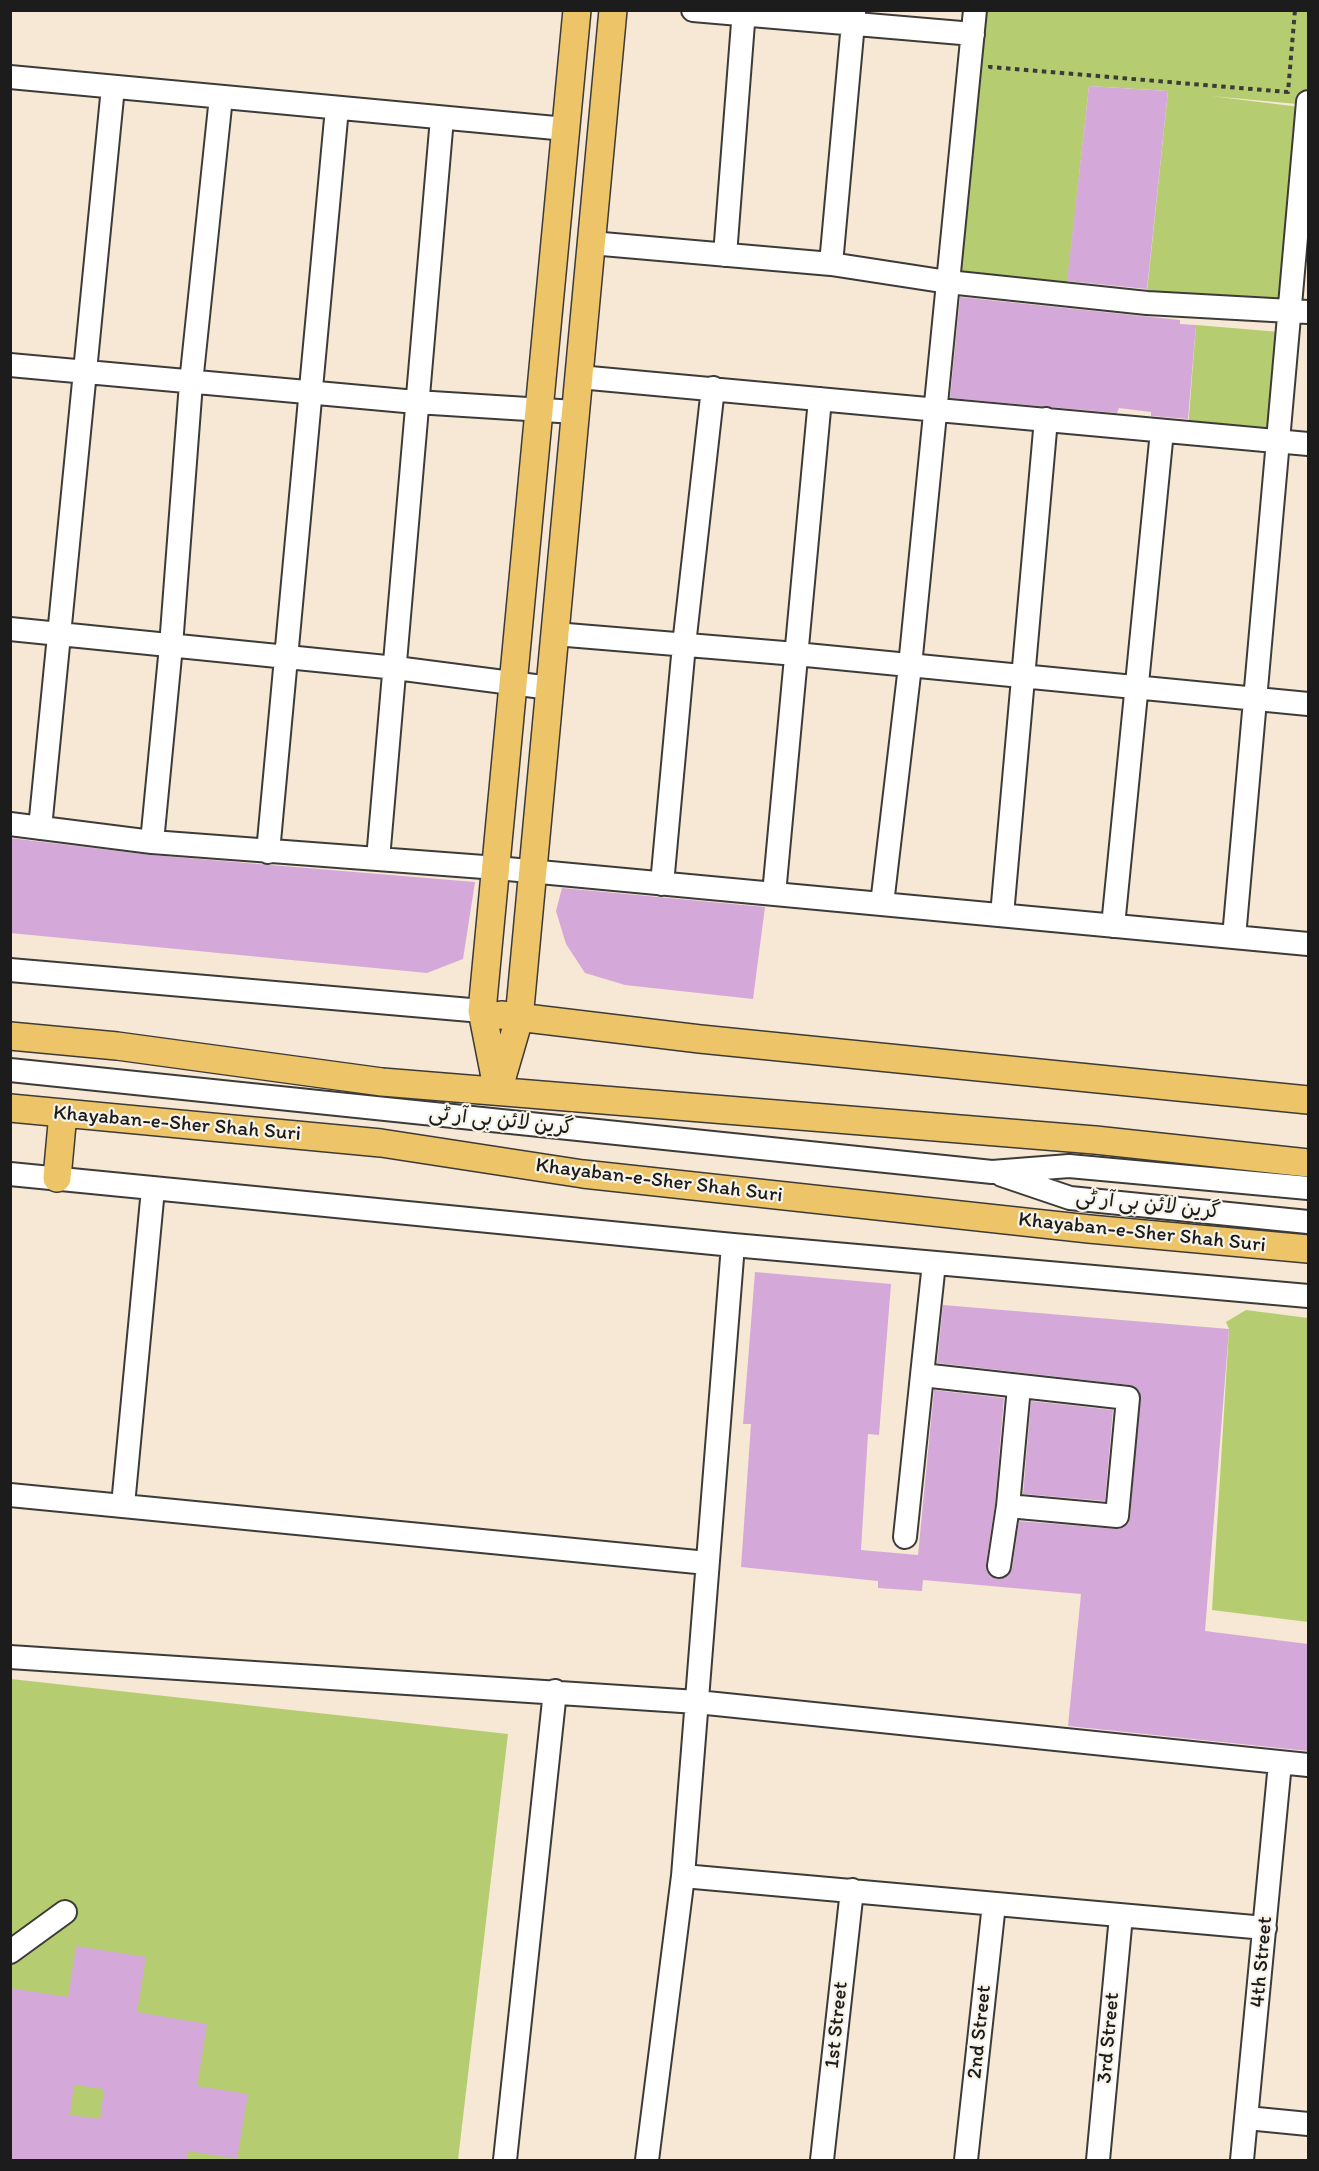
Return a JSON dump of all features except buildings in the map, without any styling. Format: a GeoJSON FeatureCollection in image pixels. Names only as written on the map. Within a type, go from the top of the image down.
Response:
{"type":"FeatureCollection","features":[{"type":"Feature","properties":{"kind":"main road"},"geometry":{"type":"LineString","coordinates":[[498,1091],[483,1011],[577,10]]}},
{"type":"Feature","properties":{"kind":"main road"},"geometry":{"type":"LineString","coordinates":[[498,1091],[519,1018],[613,10]]}},
{"type":"Feature","properties":{"kind":"main road"},"geometry":{"type":"LineString","coordinates":[[483,1011],[519,1018],[1308,1100]]}},
{"type":"Feature","properties":{"kind":"main road"},"geometry":{"type":"LineString","coordinates":[[10,1036],[117,1046],[381,1082],[1095,1140],[1308,1163]]}},
{"type":"Feature","properties":{"kind":"main road","name":"Khayaban-e-Sher Shah Suri"},"geometry":{"type":"LineString","coordinates":[[10,1108],[381,1143],[595,1175],[1089,1229],[1308,1249]]}},
{"type":"Feature","properties":{"kind":"main road"},"geometry":{"type":"LineString","coordinates":[[57,1178],[63,1113]]}},
{"type":"Feature","properties":{"kind":"street"},"geometry":{"type":"LineString","coordinates":[[693,10],[854,18],[973,34]]}},
{"type":"Feature","properties":{"kind":"street"},"geometry":{"type":"LineString","coordinates":[[882,904],[910,666],[975,10]]}},
{"type":"Feature","properties":{"kind":"street"},"geometry":{"type":"LineString","coordinates":[[725,255],[743,13]]}},
{"type":"Feature","properties":{"kind":"street"},"geometry":{"type":"LineString","coordinates":[[831,264],[854,18]]}},
{"type":"Feature","properties":{"kind":"street"},"geometry":{"type":"LineString","coordinates":[[10,77],[566,129]]}},
{"type":"Feature","properties":{"kind":"street"},"geometry":{"type":"LineString","coordinates":[[40,828],[57,634],[113,87]]}},
{"type":"Feature","properties":{"kind":"street"},"geometry":{"type":"LineString","coordinates":[[152,842],[171,646],[191,383],[221,97]]}},
{"type":"Feature","properties":{"kind":"street"},"geometry":{"type":"LineString","coordinates":[[1234,937],[1278,442],[1299,312],[1308,102]]}},
{"type":"Feature","properties":{"kind":"street"},"geometry":{"type":"LineString","coordinates":[[268,852],[337,108]]}},
{"type":"Feature","properties":{"kind":"street"},"geometry":{"type":"LineString","coordinates":[[378,859],[442,118]]}},
{"type":"Feature","properties":{"kind":"street"},"geometry":{"type":"LineString","coordinates":[[591,243],[831,264],[948,282],[1147,303],[1299,312]]}},
{"type":"Feature","properties":{"kind":"street"},"geometry":{"type":"LineString","coordinates":[[10,365],[84,374],[416,402],[575,412]]}},
{"type":"Feature","properties":{"kind":"street"},"geometry":{"type":"LineString","coordinates":[[579,377],[1308,444]]}},
{"type":"Feature","properties":{"kind":"street"},"geometry":{"type":"LineString","coordinates":[[662,884],[684,645],[713,388]]}},
{"type":"Feature","properties":{"kind":"street"},"geometry":{"type":"LineString","coordinates":[[774,894],[820,399]]}},
{"type":"Feature","properties":{"kind":"street"},"geometry":{"type":"LineString","coordinates":[[1002,915],[1046,419]]}},
{"type":"Feature","properties":{"kind":"street"},"geometry":{"type":"LineString","coordinates":[[1113,926],[1162,430]]}},
{"type":"Feature","properties":{"kind":"street"},"geometry":{"type":"LineString","coordinates":[[10,629],[396,668],[550,688]]}},
{"type":"Feature","properties":{"kind":"street"},"geometry":{"type":"LineString","coordinates":[[555,634],[796,654],[1308,704]]}},
{"type":"Feature","properties":{"kind":"street"},"geometry":{"type":"LineString","coordinates":[[10,824],[152,842],[533,871],[1308,944]]}},
{"type":"Feature","properties":{"kind":"street"},"geometry":{"type":"LineString","coordinates":[[10,970],[483,1011]]}},
{"type":"Feature","properties":{"kind":"street","name":"گرین لائن بی آر ٹی"},"geometry":{"type":"LineString","coordinates":[[10,1070],[992,1172],[1069,1166],[1308,1188]]}},
{"type":"Feature","properties":{"kind":"street","name":"گرین لائن بی آر ٹی"},"geometry":{"type":"LineString","coordinates":[[992,1172],[1070,1198],[1308,1222]]}},
{"type":"Feature","properties":{"kind":"street"},"geometry":{"type":"LineString","coordinates":[[10,1174],[734,1245],[1308,1296]]}},
{"type":"Feature","properties":{"kind":"street"},"geometry":{"type":"LineString","coordinates":[[123,1505],[153,1189]]}},
{"type":"Feature","properties":{"kind":"street"},"geometry":{"type":"LineString","coordinates":[[646,2160],[683,1876],[734,1245]]}},
{"type":"Feature","properties":{"kind":"street"},"geometry":{"type":"LineString","coordinates":[[905,1537],[934,1263]]}},
{"type":"Feature","properties":{"kind":"street"},"geometry":{"type":"LineString","coordinates":[[922,1375],[1128,1398],[1117,1516],[1008,1506]]}},
{"type":"Feature","properties":{"kind":"street"},"geometry":{"type":"LineString","coordinates":[[999,1566],[1008,1506],[1019,1387]]}},
{"type":"Feature","properties":{"kind":"street"},"geometry":{"type":"LineString","coordinates":[[10,1495],[708,1563]]}},
{"type":"Feature","properties":{"kind":"street"},"geometry":{"type":"LineString","coordinates":[[10,1657],[697,1702],[1308,1766]]}},
{"type":"Feature","properties":{"kind":"street"},"geometry":{"type":"LineString","coordinates":[[505,2160],[555,1691]]}},
{"type":"Feature","properties":{"kind":"street","name":"4th Street"},"geometry":{"type":"LineString","coordinates":[[1242,2160],[1280,1762]]}},
{"type":"Feature","properties":{"kind":"street"},"geometry":{"type":"LineString","coordinates":[[683,1876],[1265,1928]]}},
{"type":"Feature","properties":{"kind":"street","name":"1st Street"},"geometry":{"type":"LineString","coordinates":[[822,2160],[852,1890]]}},
{"type":"Feature","properties":{"kind":"street","name":"2nd Street"},"geometry":{"type":"LineString","coordinates":[[966,2160],[994,1904]]}},
{"type":"Feature","properties":{"kind":"street"},"geometry":{"type":"LineString","coordinates":[[10,1952],[65,1912]]}},
{"type":"Feature","properties":{"kind":"street","name":"3rd Street"},"geometry":{"type":"LineString","coordinates":[[1098,2160],[1121,1916]]}},
{"type":"Feature","properties":{"kind":"street"},"geometry":{"type":"LineString","coordinates":[[1247,2118],[1308,2124]]}},
{"type":"Feature","properties":{"kind":"path"},"geometry":{"type":"LineString","coordinates":[[990,67],[1288,92],[1294,10]]}},
{"type":"Feature","properties":{"kind":"green space"},"geometry":{"type":"Polygon","coordinates":[[[976,11],[1308,11],[1308,105],[1211,96],[1300,107],[1283,302],[1147,292],[1168,91],[1089,86],[1067,285],[949,274],[976,11]]]}},
{"type":"Feature","properties":{"kind":"green space"},"geometry":{"type":"Polygon","coordinates":[[[1196,325],[1280,332],[1271,437],[1188,429],[1196,325]]]}},
{"type":"Feature","properties":{"kind":"green space"},"geometry":{"type":"Polygon","coordinates":[[[1246,1310],[1308,1318],[1308,1622],[1212,1610],[1229,1329],[1226,1322],[1246,1310]]]}},
{"type":"Feature","properties":{"kind":"green space"},"geometry":{"type":"Polygon","coordinates":[[[11,1679],[508,1734],[458,2160],[11,2160],[11,1679]]]}}]}
